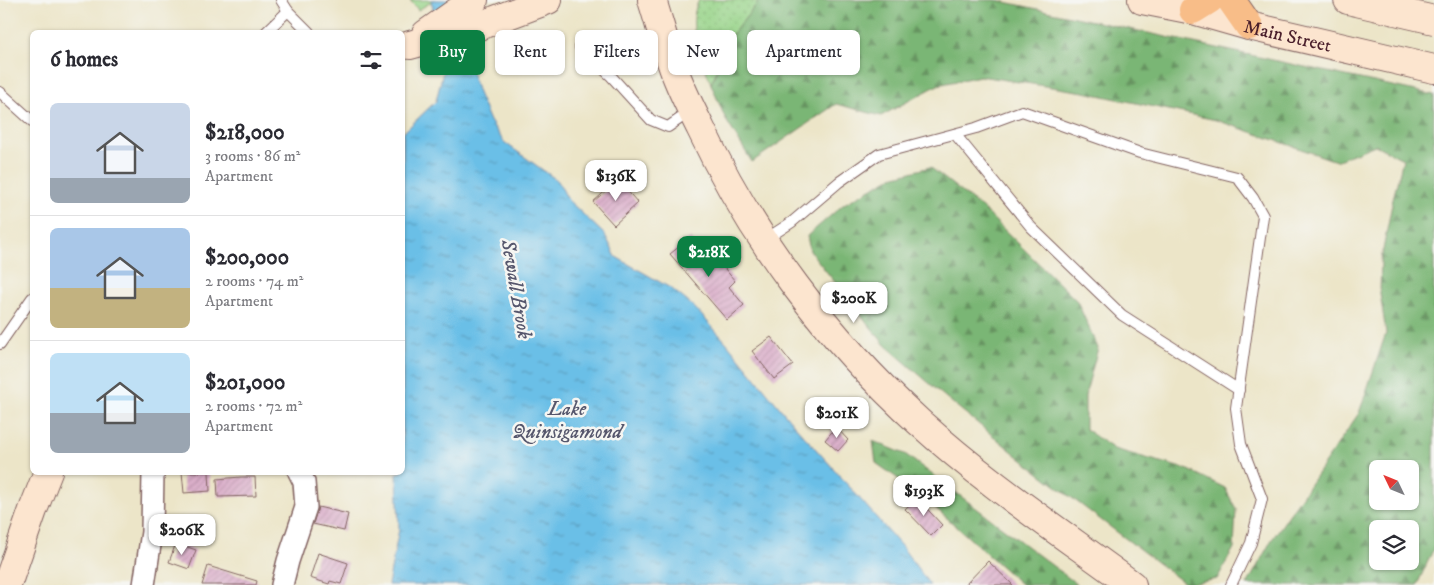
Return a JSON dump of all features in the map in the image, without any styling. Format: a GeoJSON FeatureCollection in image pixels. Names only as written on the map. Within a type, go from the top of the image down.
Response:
{"type":"FeatureCollection","features":[{"type":"Feature","properties":{"kind":"highway"},"geometry":{"type":"LineString","coordinates":[[1231,0],[1248,26]]}},
{"type":"Feature","properties":{"kind":"main road"},"geometry":{"type":"LineString","coordinates":[[406,48],[477,13],[548,0]]}},
{"type":"Feature","properties":{"kind":"main road"},"geometry":{"type":"LineString","coordinates":[[652,0],[673,68],[692,111],[736,198],[764,241],[810,304],[872,376],[919,422],[990,480],[1132,585]]}},
{"type":"Feature","properties":{"kind":"main road","name":"Main Street"},"geometry":{"type":"LineString","coordinates":[[1142,0],[1201,5],[1248,26],[1434,70]]}},
{"type":"Feature","properties":{"kind":"main road"},"geometry":{"type":"LineString","coordinates":[[1348,0],[1434,20]]}},
{"type":"Feature","properties":{"kind":"main road"},"geometry":{"type":"LineString","coordinates":[[7,585],[47,475]]}},
{"type":"Feature","properties":{"kind":"street"},"geometry":{"type":"LineString","coordinates":[[144,585],[152,532],[153,475]]}},
{"type":"Feature","properties":{"kind":"street"},"geometry":{"type":"LineString","coordinates":[[282,585],[306,507],[304,482],[300,475]]}},
{"type":"Feature","properties":{"kind":"lane"},"geometry":{"type":"LineString","coordinates":[[281,0],[288,11],[307,30]]}},
{"type":"Feature","properties":{"kind":"lane"},"geometry":{"type":"LineString","coordinates":[[268,30],[288,11]]}},
{"type":"Feature","properties":{"kind":"lane"},"geometry":{"type":"LineString","coordinates":[[610,75],[651,120],[668,127],[692,111]]}},
{"type":"Feature","properties":{"kind":"lane"},"geometry":{"type":"LineString","coordinates":[[0,92],[30,119]]}},
{"type":"Feature","properties":{"kind":"lane"},"geometry":{"type":"LineString","coordinates":[[764,241],[792,222],[839,182],[879,154],[976,128],[1022,111],[1140,153],[1237,177],[1254,198],[1262,216],[1236,408],[1241,444],[1262,499],[1251,543],[1231,585]]}},
{"type":"Feature","properties":{"kind":"lane"},"geometry":{"type":"LineString","coordinates":[[954,134],[1031,227],[1122,315],[1239,390]]}},
{"type":"Feature","properties":{"kind":"lane"},"geometry":{"type":"LineString","coordinates":[[0,344],[30,301]]}},
{"type":"Feature","properties":{"kind":"green space"},"geometry":{"type":"Polygon","coordinates":[[[410,0],[435,0],[418,10],[410,0]]]}},
{"type":"Feature","properties":{"kind":"green space"},"geometry":{"type":"Polygon","coordinates":[[[699,0],[760,0],[736,30],[694,30],[695,10],[699,0]]]}},
{"type":"Feature","properties":{"kind":"green space"},"geometry":{"type":"Polygon","coordinates":[[[760,0],[996,0],[1434,95],[1434,548],[1417,585],[1247,585],[1271,541],[1359,413],[1386,333],[1380,293],[1381,260],[1403,159],[1375,145],[1336,161],[1216,120],[1084,92],[980,76],[938,85],[881,116],[836,104],[752,162],[726,120],[711,84],[715,75],[737,75],[736,30],[760,0]]]}},
{"type":"Feature","properties":{"kind":"green space"},"geometry":{"type":"Polygon","coordinates":[[[708,75],[715,75],[711,84],[708,75]]]}},
{"type":"Feature","properties":{"kind":"green space"},"geometry":{"type":"Polygon","coordinates":[[[930,167],[982,208],[1077,301],[1098,348],[1085,396],[1085,429],[1114,449],[1189,470],[1225,488],[1236,509],[1234,548],[1217,579],[1187,585],[1035,470],[885,345],[810,251],[807,236],[844,204],[892,177],[930,167]]]}},
{"type":"Feature","properties":{"kind":"green space"},"geometry":{"type":"Polygon","coordinates":[[[873,441],[905,454],[1078,585],[1022,585],[921,495],[876,463],[873,441]]]}},
{"type":"Feature","properties":{"kind":"water","name":"Lake Quinsigamond"},"geometry":{"type":"Polygon","coordinates":[[[431,0],[454,0],[460,30],[438,30],[431,0]]]}},
{"type":"Feature","properties":{"kind":"water","name":"Lake Quinsigamond"},"geometry":{"type":"Polygon","coordinates":[[[442,75],[472,75],[490,121],[504,142],[558,181],[568,200],[605,235],[616,257],[672,289],[694,307],[726,342],[793,424],[902,547],[930,585],[388,585],[399,529],[397,475],[405,475],[405,131],[436,101],[442,75]]]}},
{"type":"Feature","properties":{"kind":"building"},"geometry":{"type":"Polygon","coordinates":[[[618,180],[638,203],[614,225],[593,202],[618,180]]]}},
{"type":"Feature","properties":{"kind":"building"},"geometry":{"type":"Polygon","coordinates":[[[690,238],[714,268],[720,263],[735,281],[729,287],[744,305],[727,320],[670,254],[690,238]]]}},
{"type":"Feature","properties":{"kind":"building"},"geometry":{"type":"Polygon","coordinates":[[[771,337],[793,365],[774,379],[752,351],[771,337]]]}},
{"type":"Feature","properties":{"kind":"building"},"geometry":{"type":"Polygon","coordinates":[[[836,427],[848,440],[838,451],[825,440],[836,427]]]}},
{"type":"Feature","properties":{"kind":"building"},"geometry":{"type":"Polygon","coordinates":[[[182,475],[209,475],[210,491],[184,493],[182,475]]]}},
{"type":"Feature","properties":{"kind":"building"},"geometry":{"type":"Polygon","coordinates":[[[255,477],[256,496],[218,497],[217,479],[255,477]]]}},
{"type":"Feature","properties":{"kind":"building"},"geometry":{"type":"Polygon","coordinates":[[[917,498],[942,525],[931,536],[905,509],[917,498]]]}},
{"type":"Feature","properties":{"kind":"building"},"geometry":{"type":"Polygon","coordinates":[[[318,507],[348,514],[344,531],[313,524],[318,507]]]}},
{"type":"Feature","properties":{"kind":"building"},"geometry":{"type":"Polygon","coordinates":[[[176,543],[196,550],[189,569],[169,562],[176,543]]]}},
{"type":"Feature","properties":{"kind":"building"},"geometry":{"type":"Polygon","coordinates":[[[318,553],[348,563],[341,584],[330,581],[329,584],[310,578],[318,553]]]}},
{"type":"Feature","properties":{"kind":"building"},"geometry":{"type":"Polygon","coordinates":[[[988,561],[1013,585],[965,585],[988,561]]]}},
{"type":"Feature","properties":{"kind":"building"},"geometry":{"type":"Polygon","coordinates":[[[208,566],[257,581],[256,585],[202,585],[208,566]]]}},
{"type":"Feature","properties":{"kind":"water label","name":"Sewall Brook"},"geometry":{"type":"Point","coordinates":[517,289]}}]}
